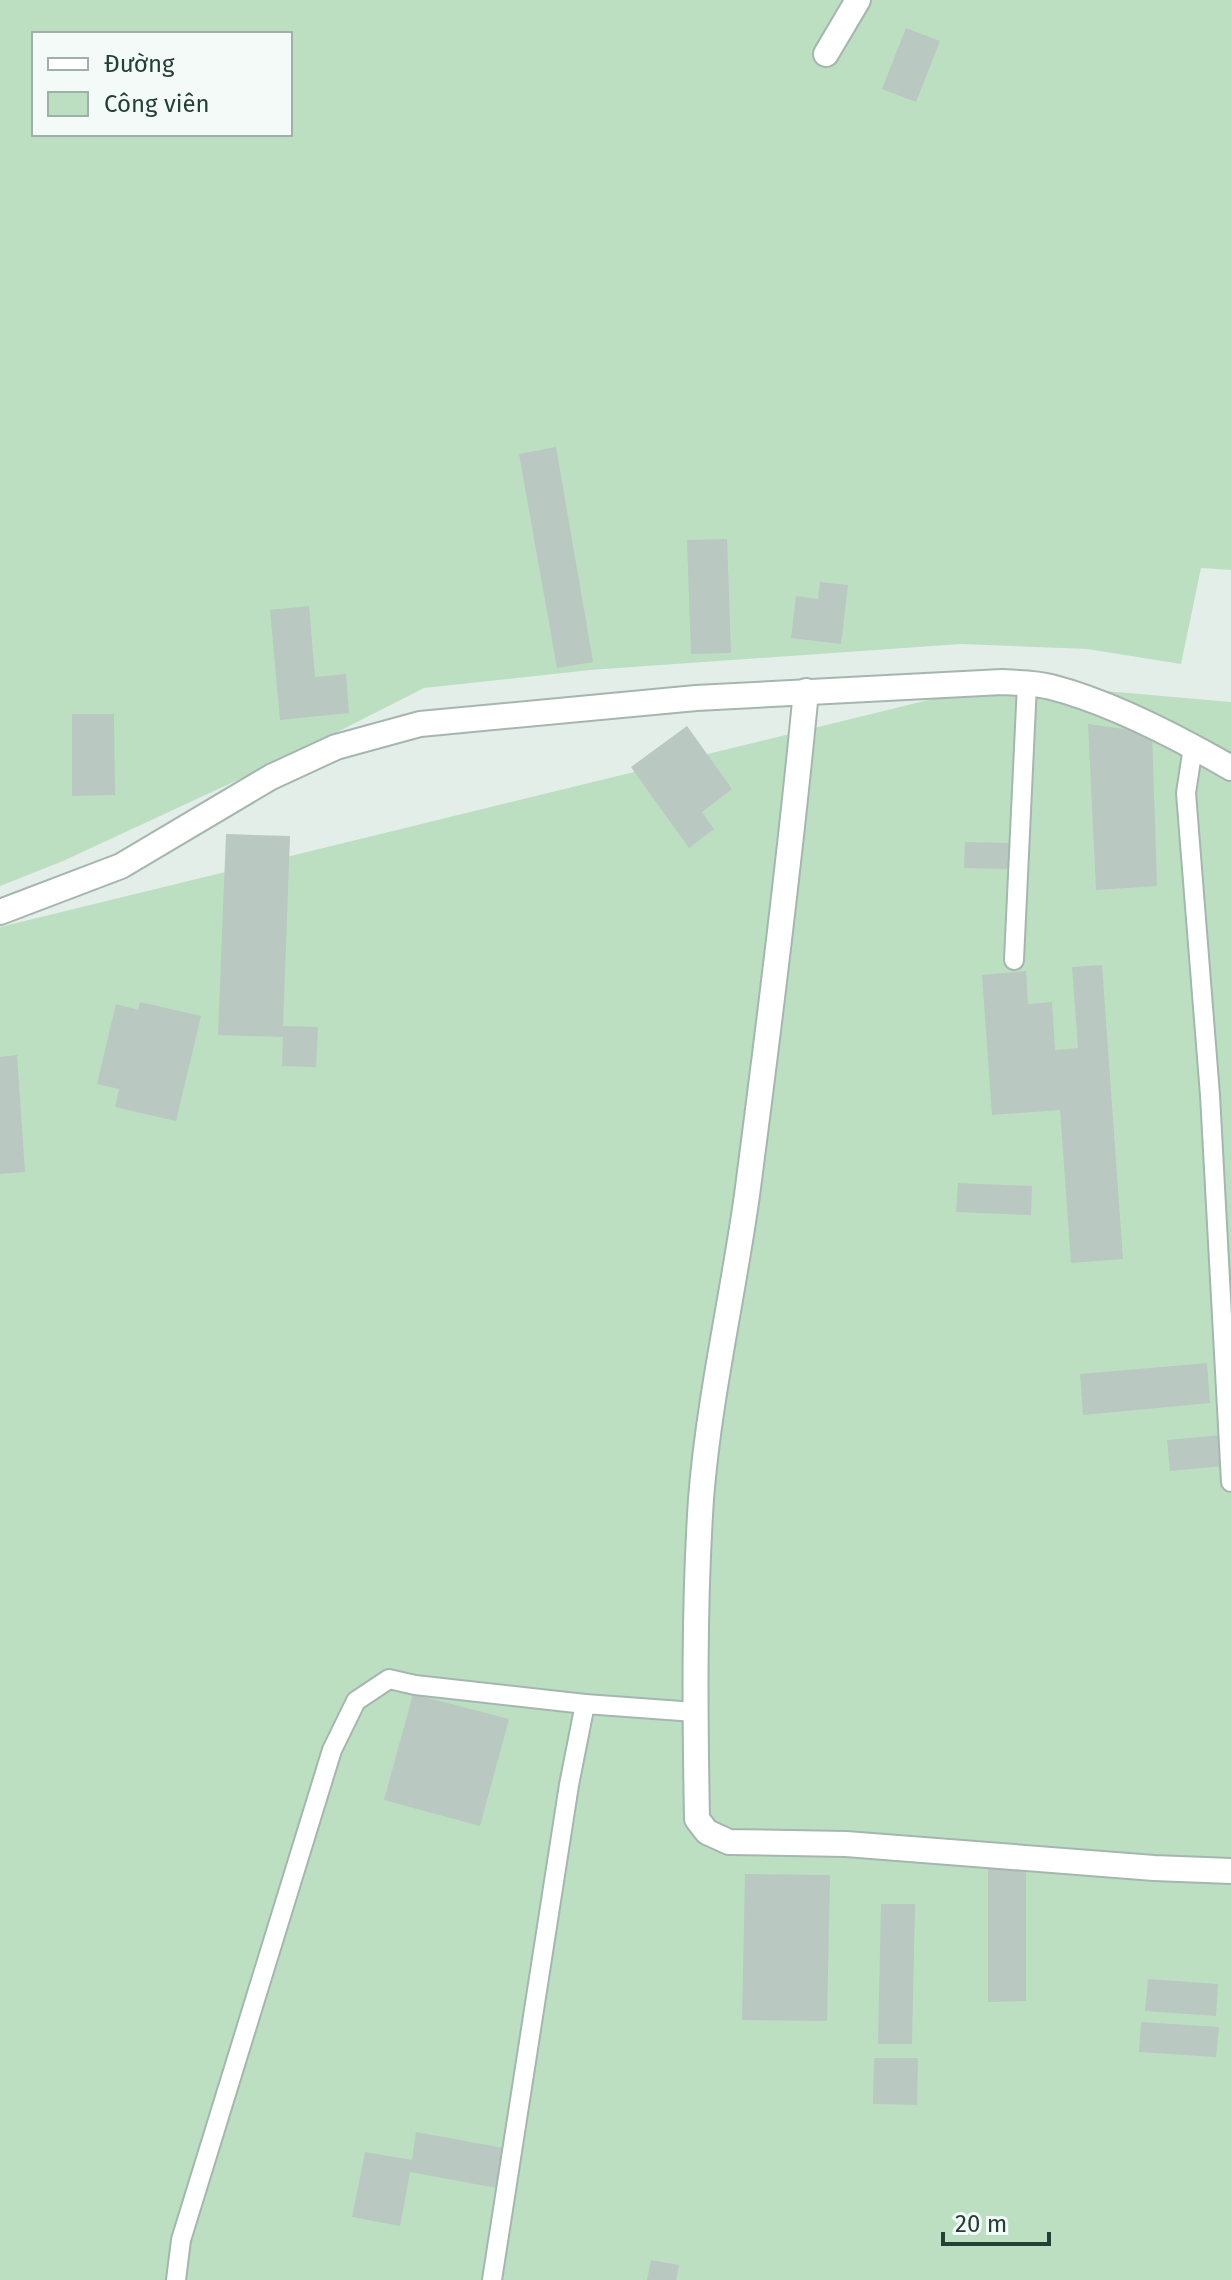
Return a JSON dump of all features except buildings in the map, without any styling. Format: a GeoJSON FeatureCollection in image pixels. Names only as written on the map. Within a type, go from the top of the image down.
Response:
{"type":"FeatureCollection","features":[{"type":"Feature","properties":{"kind":"street"},"geometry":{"type":"LineString","coordinates":[[826,54],[858,0]]}},
{"type":"Feature","properties":{"kind":"street"},"geometry":{"type":"LineString","coordinates":[[0,912],[121,866],[271,777],[336,747],[420,724],[696,698],[1002,682],[1049,686],[1100,704],[1231,768]]}},
{"type":"Feature","properties":{"kind":"street"},"geometry":{"type":"LineString","coordinates":[[806,691],[790,856],[747,1195],[708,1433],[701,1500],[695,1712],[697,1819],[707,1832],[729,1842],[846,1844],[1231,1871]]}},
{"type":"Feature","properties":{"kind":"lane"},"geometry":{"type":"LineString","coordinates":[[1014,960],[1027,684]]}},
{"type":"Feature","properties":{"kind":"lane"},"geometry":{"type":"LineString","coordinates":[[1193,747],[1186,793],[1210,1095],[1231,1482]]}},
{"type":"Feature","properties":{"kind":"lane"},"geometry":{"type":"LineString","coordinates":[[176,2280],[181,2240],[332,1750],[356,1701],[389,1679],[415,1685],[585,1704],[695,1712]]}},
{"type":"Feature","properties":{"kind":"lane"},"geometry":{"type":"LineString","coordinates":[[492,2280],[569,1785],[585,1704]]}},
{"type":"Feature","properties":{"kind":"green space"},"geometry":{"type":"Polygon","coordinates":[[[0,0],[1231,0],[1231,570],[1201,568],[1181,664],[1087,649],[961,644],[590,670],[424,688],[296,753],[63,861],[0,886],[0,0]]]}},
{"type":"Feature","properties":{"kind":"green space"},"geometry":{"type":"Polygon","coordinates":[[[1002,682],[1231,702],[1231,2280],[0,2280],[0,927],[1002,682]]]}}]}
